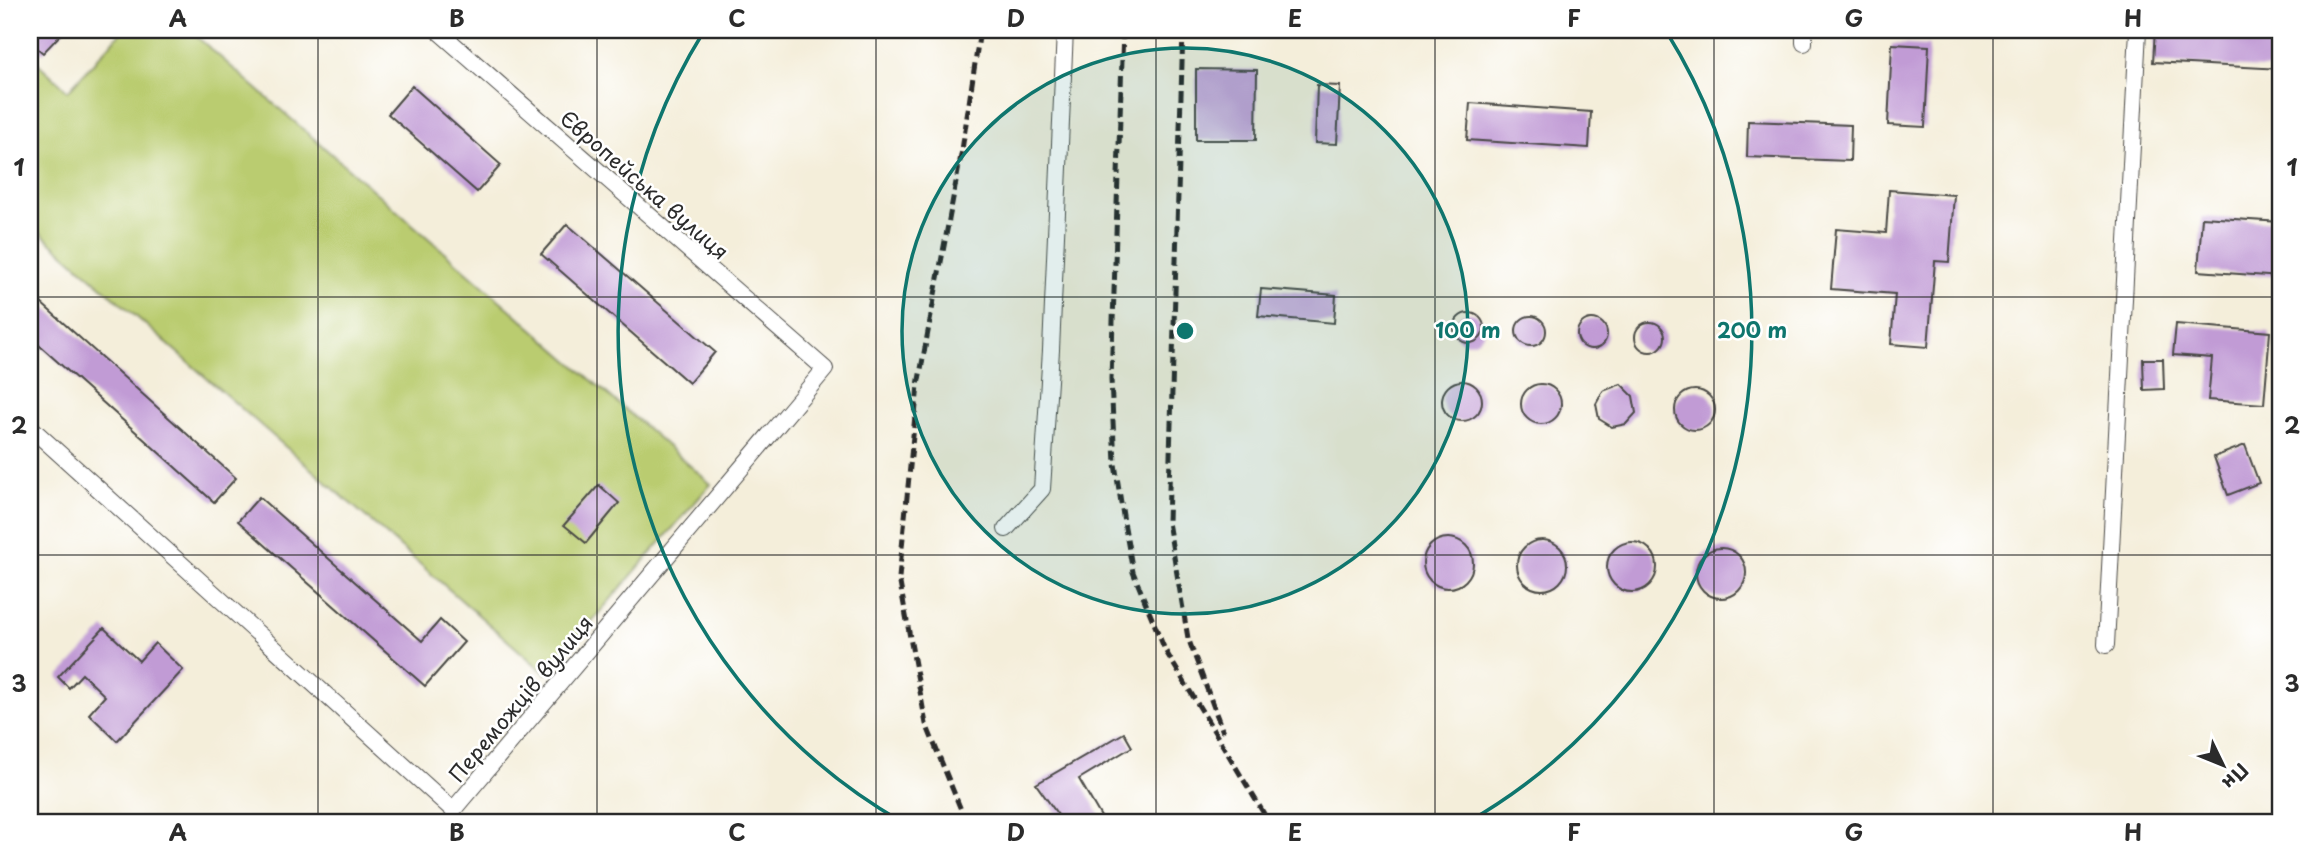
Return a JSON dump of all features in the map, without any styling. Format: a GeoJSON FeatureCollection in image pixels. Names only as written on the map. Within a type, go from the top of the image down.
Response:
{"type":"FeatureCollection","features":[{"type":"Feature","properties":{"kind":"street","name":"Європейська вулиця"},"geometry":{"type":"LineString","coordinates":[[437,30],[825,369]]}},
{"type":"Feature","properties":{"kind":"street"},"geometry":{"type":"LineString","coordinates":[[1006,529],[1042,489],[1065,30]]}},
{"type":"Feature","properties":{"kind":"street"},"geometry":{"type":"LineString","coordinates":[[2106,645],[2138,30]]}},
{"type":"Feature","properties":{"kind":"street","name":"Переможців вулиця"},"geometry":{"type":"LineString","coordinates":[[30,427],[453,810],[825,369]]}},
{"type":"Feature","properties":{"kind":"green space"},"geometry":{"type":"Polygon","coordinates":[[[123,30],[189,30],[711,484],[546,674],[30,224],[30,56],[68,91],[123,30]]]}},
{"type":"Feature","properties":{"kind":"building"},"geometry":{"type":"Polygon","coordinates":[[[30,30],[65,30],[43,53],[30,42],[30,30]]]}},
{"type":"Feature","properties":{"kind":"building"},"geometry":{"type":"Polygon","coordinates":[[[2155,30],[2281,30],[2281,69],[2153,62],[2155,30]]]}},
{"type":"Feature","properties":{"kind":"building"},"geometry":{"type":"Polygon","coordinates":[[[1892,44],[1929,46],[1925,127],[1888,125],[1892,44]]]}},
{"type":"Feature","properties":{"kind":"building"},"geometry":{"type":"Polygon","coordinates":[[[1196,69],[1257,70],[1256,140],[1196,140],[1196,69]]]}},
{"type":"Feature","properties":{"kind":"building"},"geometry":{"type":"Polygon","coordinates":[[[1317,85],[1340,86],[1337,144],[1315,143],[1317,85]]]}},
{"type":"Feature","properties":{"kind":"building"},"geometry":{"type":"Polygon","coordinates":[[[412,86],[501,165],[477,192],[388,114],[412,86]]]}},
{"type":"Feature","properties":{"kind":"building"},"geometry":{"type":"Polygon","coordinates":[[[1470,103],[1591,112],[1589,148],[1467,140],[1470,103]]]}},
{"type":"Feature","properties":{"kind":"building"},"geometry":{"type":"Polygon","coordinates":[[[1748,121],[1851,125],[1850,161],[1747,157],[1748,121]]]}},
{"type":"Feature","properties":{"kind":"building"},"geometry":{"type":"Polygon","coordinates":[[[1889,190],[1954,195],[1949,262],[1935,261],[1928,347],[1891,344],[1895,294],[1831,289],[1836,229],[1886,233],[1889,190]]]}},
{"type":"Feature","properties":{"kind":"building"},"geometry":{"type":"Polygon","coordinates":[[[2202,217],[2281,222],[2281,277],[2198,271],[2202,217]]]}},
{"type":"Feature","properties":{"kind":"building"},"geometry":{"type":"Polygon","coordinates":[[[567,224],[715,352],[689,383],[541,254],[567,224]]]}},
{"type":"Feature","properties":{"kind":"building"},"geometry":{"type":"Polygon","coordinates":[[[1261,289],[1336,295],[1334,323],[1258,316],[1261,289]]]}},
{"type":"Feature","properties":{"kind":"building"},"geometry":{"type":"Polygon","coordinates":[[[30,293],[236,478],[214,502],[30,337],[30,293]]]}},
{"type":"Feature","properties":{"kind":"building"},"geometry":{"type":"Polygon","coordinates":[[[1469,313],[1480,317],[1484,328],[1480,339],[1469,343],[1458,339],[1454,328],[1458,317],[1469,313]]]}},
{"type":"Feature","properties":{"kind":"building"},"geometry":{"type":"Polygon","coordinates":[[[1531,316],[1542,320],[1546,331],[1542,342],[1531,346],[1520,342],[1516,331],[1520,320],[1531,316]]]}},
{"type":"Feature","properties":{"kind":"building"},"geometry":{"type":"Polygon","coordinates":[[[1592,319],[1603,323],[1607,334],[1603,345],[1592,349],[1581,345],[1577,334],[1581,323],[1592,319]]]}},
{"type":"Feature","properties":{"kind":"building"},"geometry":{"type":"Polygon","coordinates":[[[1650,322],[1661,326],[1665,337],[1661,348],[1650,352],[1639,348],[1635,337],[1639,326],[1650,322]]]}},
{"type":"Feature","properties":{"kind":"building"},"geometry":{"type":"Polygon","coordinates":[[[2176,324],[2270,332],[2264,404],[2208,400],[2212,358],[2173,355],[2176,324]]]}},
{"type":"Feature","properties":{"kind":"building"},"geometry":{"type":"Polygon","coordinates":[[[2143,359],[2163,359],[2164,389],[2144,390],[2143,359]]]}},
{"type":"Feature","properties":{"kind":"building"},"geometry":{"type":"Polygon","coordinates":[[[1462,381],[1470,382],[1476,387],[1481,393],[1481,409],[1476,415],[1470,420],[1462,421],[1454,420],[1448,415],[1443,409],[1442,401],[1443,393],[1448,387],[1454,382],[1462,381]]]}},
{"type":"Feature","properties":{"kind":"building"},"geometry":{"type":"Polygon","coordinates":[[[1541,384],[1549,385],[1555,390],[1560,396],[1560,412],[1555,418],[1549,423],[1541,424],[1533,423],[1527,418],[1522,412],[1521,404],[1522,396],[1527,390],[1533,385],[1541,384]]]}},
{"type":"Feature","properties":{"kind":"building"},"geometry":{"type":"Polygon","coordinates":[[[1621,384],[1633,396],[1636,413],[1626,424],[1612,427],[1599,419],[1596,404],[1603,391],[1621,384]]]}},
{"type":"Feature","properties":{"kind":"building"},"geometry":{"type":"Polygon","coordinates":[[[1695,390],[1703,391],[1709,396],[1714,402],[1714,418],[1709,424],[1703,429],[1695,430],[1687,429],[1681,424],[1676,418],[1675,410],[1676,402],[1681,396],[1687,391],[1695,390]]]}},
{"type":"Feature","properties":{"kind":"building"},"geometry":{"type":"Polygon","coordinates":[[[2245,445],[2259,483],[2228,495],[2214,457],[2245,445]]]}},
{"type":"Feature","properties":{"kind":"building"},"geometry":{"type":"Polygon","coordinates":[[[599,485],[619,503],[586,543],[564,525],[599,485]]]}},
{"type":"Feature","properties":{"kind":"building"},"geometry":{"type":"Polygon","coordinates":[[[259,497],[422,641],[440,620],[464,642],[425,686],[238,521],[259,497]]]}},
{"type":"Feature","properties":{"kind":"building"},"geometry":{"type":"Polygon","coordinates":[[[1448,538],[1465,546],[1473,563],[1465,580],[1448,588],[1431,580],[1423,563],[1431,546],[1448,538]]]}},
{"type":"Feature","properties":{"kind":"building"},"geometry":{"type":"Polygon","coordinates":[[[1542,540],[1559,548],[1567,565],[1559,582],[1542,590],[1525,582],[1517,565],[1525,548],[1542,540]]]}},
{"type":"Feature","properties":{"kind":"building"},"geometry":{"type":"Polygon","coordinates":[[[1632,542],[1649,550],[1657,567],[1649,584],[1632,592],[1615,584],[1607,567],[1615,550],[1632,542]]]}},
{"type":"Feature","properties":{"kind":"building"},"geometry":{"type":"Polygon","coordinates":[[[1721,548],[1738,556],[1746,573],[1738,590],[1721,598],[1704,590],[1696,573],[1704,556],[1721,548]]]}},
{"type":"Feature","properties":{"kind":"building"},"geometry":{"type":"Polygon","coordinates":[[[104,628],[139,661],[155,643],[183,670],[117,741],[89,714],[105,696],[82,674],[69,688],[58,677],[104,628]]]}},
{"type":"Feature","properties":{"kind":"building"},"geometry":{"type":"Polygon","coordinates":[[[1124,733],[1132,747],[1079,779],[1104,822],[1063,822],[1036,784],[1124,733]]]}},
{"type":"Feature","properties":{"kind":"railway"},"geometry":{"type":"LineString","coordinates":[[966,822],[926,724],[899,578],[918,385],[962,150],[980,30]]}},
{"type":"Feature","properties":{"kind":"railway"},"geometry":{"type":"LineString","coordinates":[[1123,30],[1111,379],[1115,464],[1133,572],[1165,650],[1266,817]]}},
{"type":"Feature","properties":{"kind":"railway"},"geometry":{"type":"LineString","coordinates":[[1183,30],[1168,522],[1188,638],[1223,732]]}}]}
